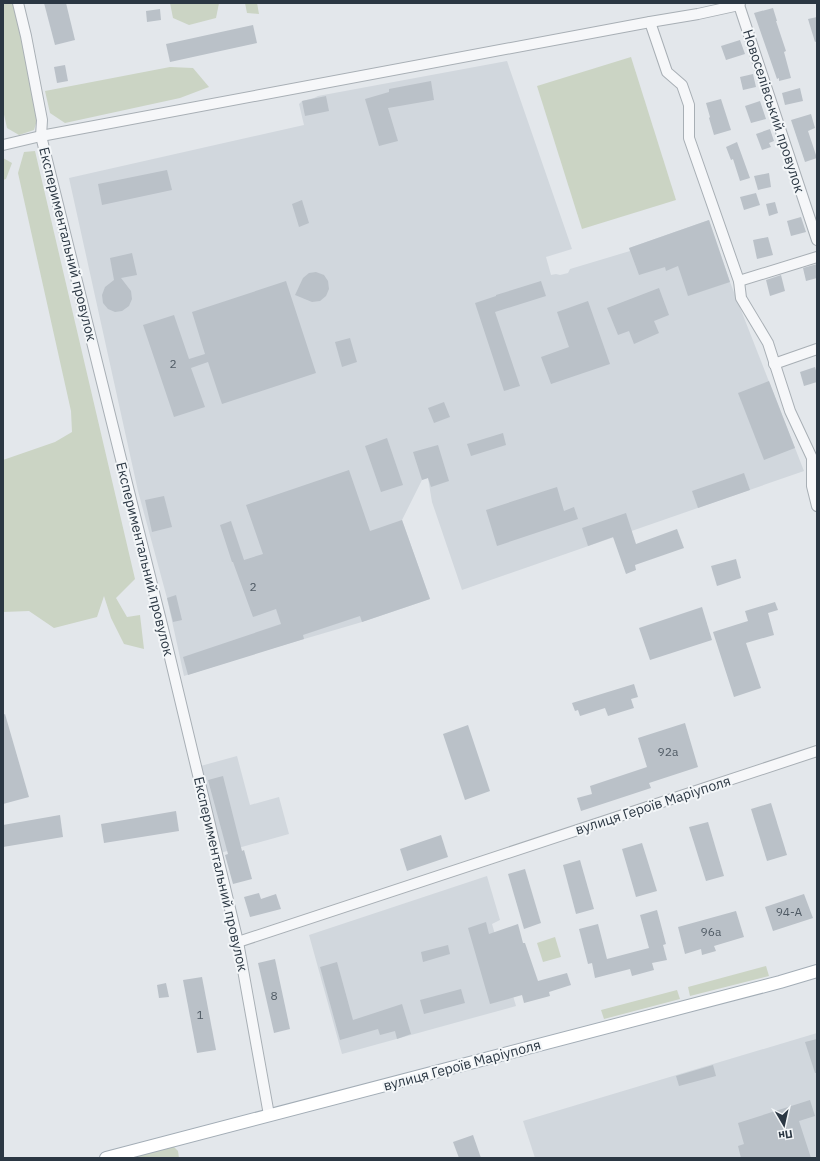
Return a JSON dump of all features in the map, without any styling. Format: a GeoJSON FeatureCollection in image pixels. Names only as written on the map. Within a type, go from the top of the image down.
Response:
{"type":"FeatureCollection","features":[{"type":"Feature","properties":{"kind":"main road","name":"вулиця Героїв Маріуполя"},"geometry":{"type":"LineString","coordinates":[[106,1158],[817,971]]}},
{"type":"Feature","properties":{"kind":"street","name":"Експериментальний провулок"},"geometry":{"type":"LineString","coordinates":[[18,3],[42,120],[41,136],[167,645],[238,942],[269,1115]]}},
{"type":"Feature","properties":{"kind":"street"},"geometry":{"type":"LineString","coordinates":[[3,145],[41,136],[698,14],[740,4]]}},
{"type":"Feature","properties":{"kind":"street","name":"Новоселівський провулок"},"geometry":{"type":"LineString","coordinates":[[740,4],[817,240]]}},
{"type":"Feature","properties":{"kind":"street"},"geometry":{"type":"LineString","coordinates":[[650,22],[667,72],[682,85],[689,105],[689,138],[739,281],[741,298],[768,343],[790,410],[814,458],[812,486],[817,506]]}},
{"type":"Feature","properties":{"kind":"street"},"geometry":{"type":"LineString","coordinates":[[739,281],[817,257]]}},
{"type":"Feature","properties":{"kind":"street"},"geometry":{"type":"LineString","coordinates":[[774,364],[817,349]]}},
{"type":"Feature","properties":{"kind":"street","name":"вулиця Героїв Маріуполя"},"geometry":{"type":"LineString","coordinates":[[238,942],[817,751]]}},
{"type":"Feature","properties":{"kind":"shaded area"},"geometry":{"type":"Polygon","coordinates":[[[507,61],[572,249],[546,257],[551,275],[568,273],[570,269],[630,251],[629,248],[709,220],[730,282],[804,471],[462,590],[432,502],[428,478],[422,480],[402,520],[430,599],[362,622],[184,676],[167,598],[138,491],[69,178],[304,125],[299,104],[302,101],[318,96],[507,61]]]}},
{"type":"Feature","properties":{"kind":"shaded area"},"geometry":{"type":"Polygon","coordinates":[[[237,756],[250,805],[279,797],[289,834],[220,853],[197,767],[237,756]]]}},
{"type":"Feature","properties":{"kind":"shaded area"},"geometry":{"type":"Polygon","coordinates":[[[487,876],[500,920],[492,924],[516,1006],[342,1054],[309,935],[487,876]]]}},
{"type":"Feature","properties":{"kind":"shaded area"},"geometry":{"type":"Polygon","coordinates":[[[817,1033],[817,1158],[535,1158],[523,1121],[817,1033]]]}},
{"type":"Feature","properties":{"kind":"green space"},"geometry":{"type":"Polygon","coordinates":[[[3,3],[15,3],[38,117],[34,130],[19,135],[7,128],[3,110],[3,3]]]}},
{"type":"Feature","properties":{"kind":"green space"},"geometry":{"type":"Polygon","coordinates":[[[170,3],[219,3],[216,18],[189,25],[173,18],[170,3]]]}},
{"type":"Feature","properties":{"kind":"green space"},"geometry":{"type":"Polygon","coordinates":[[[245,3],[257,3],[259,14],[247,13],[245,3]]]}},
{"type":"Feature","properties":{"kind":"green space"},"geometry":{"type":"Polygon","coordinates":[[[631,57],[676,200],[582,229],[537,86],[631,57]]]}},
{"type":"Feature","properties":{"kind":"green space"},"geometry":{"type":"Polygon","coordinates":[[[170,67],[193,68],[209,87],[180,98],[65,123],[50,113],[45,91],[170,67]]]}},
{"type":"Feature","properties":{"kind":"green space"},"geometry":{"type":"Polygon","coordinates":[[[35,151],[135,579],[116,598],[127,617],[140,615],[144,649],[124,644],[111,618],[104,596],[97,617],[54,628],[29,611],[3,612],[3,460],[55,442],[72,432],[71,411],[18,173],[24,152],[35,151]]]}},
{"type":"Feature","properties":{"kind":"green space"},"geometry":{"type":"Polygon","coordinates":[[[3,158],[12,163],[6,179],[3,180],[3,158]]]}},
{"type":"Feature","properties":{"kind":"green space"},"geometry":{"type":"Polygon","coordinates":[[[555,937],[561,957],[543,962],[537,943],[555,937]]]}},
{"type":"Feature","properties":{"kind":"green space"},"geometry":{"type":"Polygon","coordinates":[[[766,966],[769,976],[690,996],[688,987],[766,966]]]}},
{"type":"Feature","properties":{"kind":"green space"},"geometry":{"type":"Polygon","coordinates":[[[677,990],[680,999],[604,1019],[601,1010],[677,990]]]}},
{"type":"Feature","properties":{"kind":"green space"},"geometry":{"type":"Polygon","coordinates":[[[173,1146],[178,1151],[179,1158],[120,1158],[173,1146]]]}},
{"type":"Feature","properties":{"kind":"building"},"geometry":{"type":"Polygon","coordinates":[[[44,3],[66,3],[75,40],[55,45],[44,3]]]}},
{"type":"Feature","properties":{"kind":"building"},"geometry":{"type":"Polygon","coordinates":[[[773,8],[786,51],[784,52],[791,78],[779,81],[754,13],[773,8]]]}},
{"type":"Feature","properties":{"kind":"building"},"geometry":{"type":"Polygon","coordinates":[[[160,9],[161,20],[147,22],[146,11],[160,9]]]}},
{"type":"Feature","properties":{"kind":"building"},"geometry":{"type":"Polygon","coordinates":[[[817,17],[817,41],[815,42],[808,19],[817,17]]]}},
{"type":"Feature","properties":{"kind":"building"},"geometry":{"type":"Polygon","coordinates":[[[253,25],[257,43],[170,62],[166,44],[253,25]]]}},
{"type":"Feature","properties":{"kind":"building"},"geometry":{"type":"Polygon","coordinates":[[[740,40],[745,54],[726,60],[721,46],[740,40]]]}},
{"type":"Feature","properties":{"kind":"building"},"geometry":{"type":"Polygon","coordinates":[[[65,65],[68,81],[57,83],[54,67],[65,65]]]}},
{"type":"Feature","properties":{"kind":"building"},"geometry":{"type":"Polygon","coordinates":[[[753,74],[756,87],[743,90],[740,77],[753,74]]]}},
{"type":"Feature","properties":{"kind":"building"},"geometry":{"type":"Polygon","coordinates":[[[431,81],[434,100],[388,108],[398,141],[379,146],[365,99],[389,92],[389,89],[431,81]]]}},
{"type":"Feature","properties":{"kind":"building"},"geometry":{"type":"Polygon","coordinates":[[[800,88],[803,101],[785,105],[782,93],[800,88]]]}},
{"type":"Feature","properties":{"kind":"building"},"geometry":{"type":"Polygon","coordinates":[[[326,96],[329,111],[305,116],[302,101],[326,96]]]}},
{"type":"Feature","properties":{"kind":"building"},"geometry":{"type":"Polygon","coordinates":[[[721,99],[731,130],[714,135],[706,103],[721,99]]]}},
{"type":"Feature","properties":{"kind":"building"},"geometry":{"type":"Polygon","coordinates":[[[760,101],[766,119],[751,123],[745,106],[760,101]]]}},
{"type":"Feature","properties":{"kind":"building"},"geometry":{"type":"Polygon","coordinates":[[[811,114],[815,128],[808,131],[817,158],[805,162],[791,120],[811,114]]]}},
{"type":"Feature","properties":{"kind":"building"},"geometry":{"type":"Polygon","coordinates":[[[770,129],[774,141],[769,143],[771,147],[762,150],[756,134],[770,129]]]}},
{"type":"Feature","properties":{"kind":"building"},"geometry":{"type":"Polygon","coordinates":[[[737,142],[750,178],[740,181],[733,159],[731,160],[726,147],[737,142]]]}},
{"type":"Feature","properties":{"kind":"building"},"geometry":{"type":"Polygon","coordinates":[[[167,170],[172,190],[102,205],[98,184],[167,170]]]}},
{"type":"Feature","properties":{"kind":"building"},"geometry":{"type":"Polygon","coordinates":[[[769,173],[771,187],[758,190],[754,176],[769,173]]]}},
{"type":"Feature","properties":{"kind":"building"},"geometry":{"type":"Polygon","coordinates":[[[756,193],[760,205],[744,210],[740,197],[756,193]]]}},
{"type":"Feature","properties":{"kind":"building"},"geometry":{"type":"Polygon","coordinates":[[[302,200],[309,223],[299,227],[292,204],[302,200]]]}},
{"type":"Feature","properties":{"kind":"building"},"geometry":{"type":"Polygon","coordinates":[[[775,202],[778,213],[769,216],[766,204],[775,202]]]}},
{"type":"Feature","properties":{"kind":"building"},"geometry":{"type":"Polygon","coordinates":[[[801,217],[806,232],[791,236],[787,221],[801,217]]]}},
{"type":"Feature","properties":{"kind":"building"},"geometry":{"type":"Polygon","coordinates":[[[709,220],[730,282],[688,296],[678,266],[666,271],[665,267],[639,275],[629,248],[709,220]]]}},
{"type":"Feature","properties":{"kind":"building"},"geometry":{"type":"Polygon","coordinates":[[[768,237],[773,255],[757,259],[753,240],[768,237]]]}},
{"type":"Feature","properties":{"kind":"building"},"geometry":{"type":"Polygon","coordinates":[[[132,253],[137,275],[121,278],[131,291],[132,299],[129,306],[122,311],[115,312],[108,309],[103,303],[102,295],[105,287],[114,280],[110,258],[132,253]]]}},
{"type":"Feature","properties":{"kind":"building"},"geometry":{"type":"Polygon","coordinates":[[[817,264],[817,278],[806,281],[803,268],[817,264]]]}},
{"type":"Feature","properties":{"kind":"building"},"geometry":{"type":"Polygon","coordinates":[[[316,272],[324,275],[328,281],[329,289],[326,296],[320,301],[312,302],[295,295],[303,278],[309,273],[316,272]]]}},
{"type":"Feature","properties":{"kind":"building"},"geometry":{"type":"Polygon","coordinates":[[[781,275],[785,291],[770,296],[766,280],[781,275]]]}},
{"type":"Feature","properties":{"kind":"building"},"geometry":{"type":"Polygon","coordinates":[[[286,281],[316,373],[222,404],[208,362],[191,368],[205,407],[174,417],[143,325],[174,315],[189,359],[205,354],[192,312],[286,281]]]}},
{"type":"Feature","properties":{"kind":"building"},"geometry":{"type":"Polygon","coordinates":[[[541,281],[546,296],[495,312],[520,386],[504,391],[475,303],[541,281]]]}},
{"type":"Feature","properties":{"kind":"building"},"geometry":{"type":"Polygon","coordinates":[[[659,288],[669,315],[654,321],[659,333],[634,344],[629,331],[618,335],[607,308],[659,288]]]}},
{"type":"Feature","properties":{"kind":"building"},"geometry":{"type":"Polygon","coordinates":[[[588,301],[610,364],[551,384],[541,357],[569,347],[557,312],[588,301]]]}},
{"type":"Feature","properties":{"kind":"building"},"geometry":{"type":"Polygon","coordinates":[[[350,338],[357,362],[342,367],[335,342],[350,338]]]}},
{"type":"Feature","properties":{"kind":"building"},"geometry":{"type":"Polygon","coordinates":[[[815,367],[817,382],[804,386],[800,372],[815,367]]]}},
{"type":"Feature","properties":{"kind":"building"},"geometry":{"type":"Polygon","coordinates":[[[769,381],[795,448],[764,460],[738,393],[769,381]]]}},
{"type":"Feature","properties":{"kind":"building"},"geometry":{"type":"Polygon","coordinates":[[[444,402],[450,417],[434,423],[428,408],[444,402]]]}},
{"type":"Feature","properties":{"kind":"building"},"geometry":{"type":"Polygon","coordinates":[[[503,433],[506,445],[471,456],[467,444],[503,433]]]}},
{"type":"Feature","properties":{"kind":"building"},"geometry":{"type":"Polygon","coordinates":[[[387,438],[403,485],[381,492],[365,446],[387,438]]]}},
{"type":"Feature","properties":{"kind":"building"},"geometry":{"type":"Polygon","coordinates":[[[438,445],[449,481],[431,487],[428,478],[422,480],[413,452],[438,445]]]}},
{"type":"Feature","properties":{"kind":"building"},"geometry":{"type":"Polygon","coordinates":[[[349,470],[370,531],[402,520],[430,599],[362,622],[360,616],[303,635],[304,639],[188,675],[183,657],[281,624],[276,609],[253,617],[220,525],[231,521],[244,560],[263,554],[246,505],[349,470]]]}},
{"type":"Feature","properties":{"kind":"building"},"geometry":{"type":"Polygon","coordinates":[[[744,473],[750,490],[698,508],[692,491],[744,473]]]}},
{"type":"Feature","properties":{"kind":"building"},"geometry":{"type":"Polygon","coordinates":[[[557,487],[564,511],[574,507],[578,519],[497,546],[486,510],[557,487]]]}},
{"type":"Feature","properties":{"kind":"building"},"geometry":{"type":"Polygon","coordinates":[[[164,496],[172,527],[152,532],[145,500],[164,496]]]}},
{"type":"Feature","properties":{"kind":"building"},"geometry":{"type":"Polygon","coordinates":[[[626,513],[636,544],[677,529],[684,548],[635,565],[636,570],[626,574],[613,537],[588,546],[582,528],[626,513]]]}},
{"type":"Feature","properties":{"kind":"building"},"geometry":{"type":"Polygon","coordinates":[[[736,559],[741,578],[717,586],[711,566],[736,559]]]}},
{"type":"Feature","properties":{"kind":"building"},"geometry":{"type":"Polygon","coordinates":[[[176,595],[182,620],[173,622],[167,598],[176,595]]]}},
{"type":"Feature","properties":{"kind":"building"},"geometry":{"type":"Polygon","coordinates":[[[775,602],[778,610],[768,613],[774,635],[746,643],[761,688],[734,697],[713,632],[748,621],[745,611],[775,602]]]}},
{"type":"Feature","properties":{"kind":"building"},"geometry":{"type":"Polygon","coordinates":[[[702,607],[712,640],[650,660],[639,628],[702,607]]]}},
{"type":"Feature","properties":{"kind":"building"},"geometry":{"type":"Polygon","coordinates":[[[634,684],[638,697],[631,699],[634,708],[608,716],[605,708],[580,716],[578,710],[575,711],[572,703],[634,684]]]}},
{"type":"Feature","properties":{"kind":"building"},"geometry":{"type":"Polygon","coordinates":[[[5,714],[29,797],[3,804],[3,715],[5,714]]]}},
{"type":"Feature","properties":{"kind":"building"},"geometry":{"type":"Polygon","coordinates":[[[685,723],[698,767],[649,783],[651,788],[581,811],[577,798],[592,794],[590,786],[647,767],[638,738],[685,723]]]}},
{"type":"Feature","properties":{"kind":"building"},"geometry":{"type":"Polygon","coordinates":[[[468,725],[490,791],[465,800],[443,734],[468,725]]]}},
{"type":"Feature","properties":{"kind":"building"},"geometry":{"type":"Polygon","coordinates":[[[223,776],[242,851],[244,850],[252,879],[233,884],[225,855],[228,854],[208,780],[223,776]]]}},
{"type":"Feature","properties":{"kind":"building"},"geometry":{"type":"Polygon","coordinates":[[[771,803],[787,855],[767,861],[751,809],[771,803]]]}},
{"type":"Feature","properties":{"kind":"building"},"geometry":{"type":"Polygon","coordinates":[[[176,811],[179,831],[104,843],[101,824],[176,811]]]}},
{"type":"Feature","properties":{"kind":"building"},"geometry":{"type":"Polygon","coordinates":[[[60,815],[63,837],[3,847],[3,825],[60,815]]]}},
{"type":"Feature","properties":{"kind":"building"},"geometry":{"type":"Polygon","coordinates":[[[708,822],[724,876],[706,881],[689,827],[708,822]]]}},
{"type":"Feature","properties":{"kind":"building"},"geometry":{"type":"Polygon","coordinates":[[[441,835],[448,857],[407,871],[400,849],[441,835]]]}},
{"type":"Feature","properties":{"kind":"building"},"geometry":{"type":"Polygon","coordinates":[[[642,843],[657,891],[636,897],[622,849],[642,843]]]}},
{"type":"Feature","properties":{"kind":"building"},"geometry":{"type":"Polygon","coordinates":[[[580,860],[594,909],[576,914],[563,865],[580,860]]]}},
{"type":"Feature","properties":{"kind":"building"},"geometry":{"type":"Polygon","coordinates":[[[525,869],[541,923],[524,929],[508,874],[525,869]]]}},
{"type":"Feature","properties":{"kind":"building"},"geometry":{"type":"Polygon","coordinates":[[[259,893],[261,899],[276,894],[281,909],[250,917],[244,897],[259,893]]]}},
{"type":"Feature","properties":{"kind":"building"},"geometry":{"type":"Polygon","coordinates":[[[804,894],[813,918],[773,931],[765,907],[804,894]]]}},
{"type":"Feature","properties":{"kind":"building"},"geometry":{"type":"Polygon","coordinates":[[[657,910],[666,944],[663,945],[667,960],[652,963],[654,970],[632,976],[630,969],[595,978],[592,963],[588,964],[579,929],[598,924],[607,959],[649,948],[640,915],[657,910]]]}},
{"type":"Feature","properties":{"kind":"building"},"geometry":{"type":"Polygon","coordinates":[[[736,911],[744,937],[714,946],[716,951],[702,955],[701,949],[685,954],[678,927],[736,911]]]}},
{"type":"Feature","properties":{"kind":"building"},"geometry":{"type":"Polygon","coordinates":[[[486,922],[489,934],[518,924],[523,943],[525,943],[538,981],[567,973],[571,985],[549,992],[550,996],[524,1003],[522,995],[490,1004],[468,928],[486,922]]]}},
{"type":"Feature","properties":{"kind":"building"},"geometry":{"type":"Polygon","coordinates":[[[448,945],[450,954],[423,962],[421,952],[448,945]]]}},
{"type":"Feature","properties":{"kind":"building"},"geometry":{"type":"Polygon","coordinates":[[[275,959],[290,1029],[274,1033],[258,963],[275,959]]]}},
{"type":"Feature","properties":{"kind":"building"},"geometry":{"type":"Polygon","coordinates":[[[337,962],[353,1020],[402,1004],[411,1034],[397,1039],[395,1031],[380,1035],[378,1029],[340,1040],[320,967],[337,962]]]}},
{"type":"Feature","properties":{"kind":"building"},"geometry":{"type":"Polygon","coordinates":[[[202,977],[216,1050],[197,1053],[183,980],[202,977]]]}},
{"type":"Feature","properties":{"kind":"building"},"geometry":{"type":"Polygon","coordinates":[[[166,983],[169,997],[159,998],[157,985],[166,983]]]}},
{"type":"Feature","properties":{"kind":"building"},"geometry":{"type":"Polygon","coordinates":[[[461,989],[465,1003],[424,1014],[420,1000],[461,989]]]}},
{"type":"Feature","properties":{"kind":"building"},"geometry":{"type":"Polygon","coordinates":[[[817,1039],[817,1073],[815,1073],[805,1042],[817,1039]]]}},
{"type":"Feature","properties":{"kind":"building"},"geometry":{"type":"Polygon","coordinates":[[[713,1065],[716,1076],[679,1086],[676,1076],[713,1065]]]}},
{"type":"Feature","properties":{"kind":"building"},"geometry":{"type":"Polygon","coordinates":[[[810,1100],[815,1116],[799,1121],[811,1158],[741,1158],[738,1146],[744,1144],[738,1123],[810,1100]]]}},
{"type":"Feature","properties":{"kind":"building"},"geometry":{"type":"Polygon","coordinates":[[[473,1135],[481,1158],[459,1158],[453,1142],[473,1135]]]}}]}
